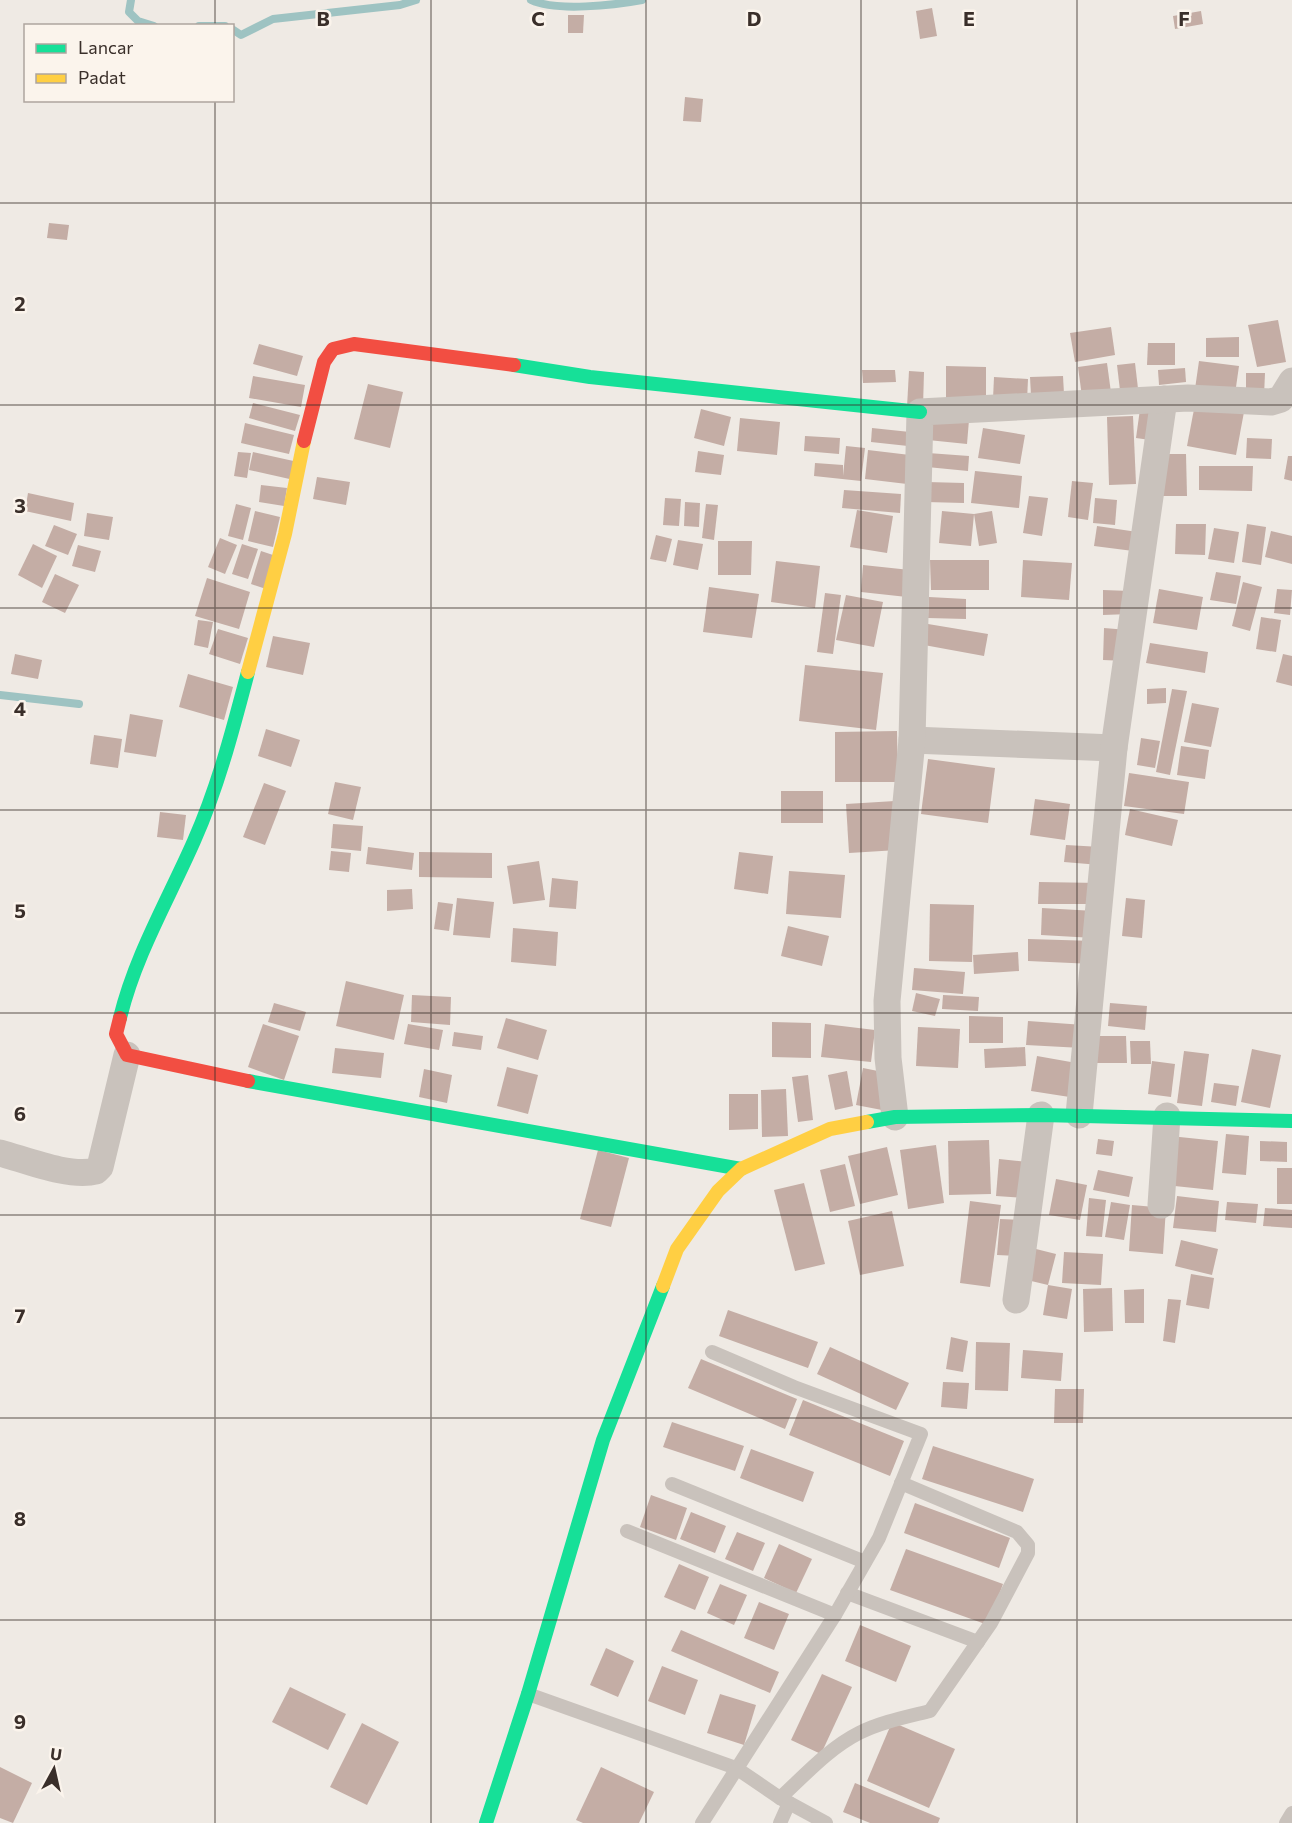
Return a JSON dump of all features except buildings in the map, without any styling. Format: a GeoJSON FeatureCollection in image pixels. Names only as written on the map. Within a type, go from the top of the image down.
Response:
{"type":"FeatureCollection","features":[{"type":"Feature","properties":{"kind":"street"},"geometry":{"type":"LineString","coordinates":[[0,1153],[53,1168],[79,1172],[96,1171],[100,1167],[127,1055],[116,1034],[129,981],[195,839],[224,762],[285,534],[310,412],[324,362],[333,350],[354,344],[446,355],[590,377],[920,412],[1164,399],[1271,402],[1281,399],[1292,381]]}},
{"type":"Feature","properties":{"kind":"street"},"geometry":{"type":"LineString","coordinates":[[1079,1116],[1114,748],[1164,399]]}},
{"type":"Feature","properties":{"kind":"street"},"geometry":{"type":"LineString","coordinates":[[895,1117],[888,1058],[887,1001],[912,740],[920,412]]}},
{"type":"Feature","properties":{"kind":"street"},"geometry":{"type":"LineString","coordinates":[[912,740],[1114,748]]}},
{"type":"Feature","properties":{"kind":"street"},"geometry":{"type":"LineString","coordinates":[[127,1055],[212,1076],[741,1169]]}},
{"type":"Feature","properties":{"kind":"street"},"geometry":{"type":"LineString","coordinates":[[1017,1300],[1041,1115]]}},
{"type":"Feature","properties":{"kind":"street"},"geometry":{"type":"LineString","coordinates":[[1161,1205],[1167,1116]]}},
{"type":"Feature","properties":{"kind":"street"},"geometry":{"type":"LineString","coordinates":[[486,1823],[528,1694],[603,1440],[677,1249],[718,1191],[741,1169],[830,1129],[895,1117],[1167,1116],[1292,1121]]}},
{"type":"Feature","properties":{"kind":"lane"},"geometry":{"type":"LineString","coordinates":[[702,1823],[835,1615],[879,1538],[921,1434],[794,1387],[712,1352]]}},
{"type":"Feature","properties":{"kind":"lane"},"geometry":{"type":"LineString","coordinates":[[780,1823],[784,1801],[834,1749],[879,1724],[930,1711],[991,1623],[1028,1553],[1028,1545],[1017,1532],[901,1483]]}},
{"type":"Feature","properties":{"kind":"lane"},"geometry":{"type":"LineString","coordinates":[[672,1484],[865,1562]]}},
{"type":"Feature","properties":{"kind":"lane"},"geometry":{"type":"LineString","coordinates":[[627,1531],[835,1615]]}},
{"type":"Feature","properties":{"kind":"lane"},"geometry":{"type":"LineString","coordinates":[[847,1593],[978,1642]]}},
{"type":"Feature","properties":{"kind":"lane"},"geometry":{"type":"LineString","coordinates":[[528,1694],[736,1767],[784,1801],[826,1823]]}},
{"type":"Feature","properties":{"kind":"lane"},"geometry":{"type":"LineString","coordinates":[[1286,1823],[1292,1812]]}},
{"type":"Feature","properties":{"kind":"waterway"},"geometry":{"type":"LineString","coordinates":[[131,0],[129,12],[138,21],[148,24]]}},
{"type":"Feature","properties":{"kind":"waterway"},"geometry":{"type":"LineString","coordinates":[[234,30],[241,35],[273,19],[400,5],[416,0]]}},
{"type":"Feature","properties":{"kind":"waterway"},"geometry":{"type":"LineString","coordinates":[[531,0],[542,4],[570,7],[642,0]]}},
{"type":"Feature","properties":{"kind":"waterway"},"geometry":{"type":"LineString","coordinates":[[0,695],[79,704]]}},
{"type":"Feature","properties":{"kind":"traffic: fast"},"geometry":{"type":"LineString","coordinates":[[514,365],[590,377],[920,412]]}},
{"type":"Feature","properties":{"kind":"traffic: fast"},"geometry":{"type":"LineString","coordinates":[[120,1018],[143,950],[194,841],[218,779],[248,672]]}},
{"type":"Feature","properties":{"kind":"traffic: fast"},"geometry":{"type":"LineString","coordinates":[[248,1081],[741,1169]]}},
{"type":"Feature","properties":{"kind":"traffic: fast"},"geometry":{"type":"LineString","coordinates":[[867,1122],[895,1117],[1041,1115],[1292,1121]]}},
{"type":"Feature","properties":{"kind":"traffic: fast"},"geometry":{"type":"LineString","coordinates":[[486,1823],[528,1694],[603,1440],[663,1286]]}},
{"type":"Feature","properties":{"kind":"traffic: slow"},"geometry":{"type":"LineString","coordinates":[[248,672],[285,534],[304,441]]}},
{"type":"Feature","properties":{"kind":"traffic: slow"},"geometry":{"type":"LineString","coordinates":[[663,1286],[677,1249],[718,1191],[741,1169],[830,1129],[867,1122]]}},
{"type":"Feature","properties":{"kind":"traffic: jam"},"geometry":{"type":"LineString","coordinates":[[304,441],[324,362],[333,349],[354,344],[514,365]]}},
{"type":"Feature","properties":{"kind":"traffic: jam"},"geometry":{"type":"LineString","coordinates":[[120,1018],[116,1034],[127,1055],[248,1081]]}}]}
